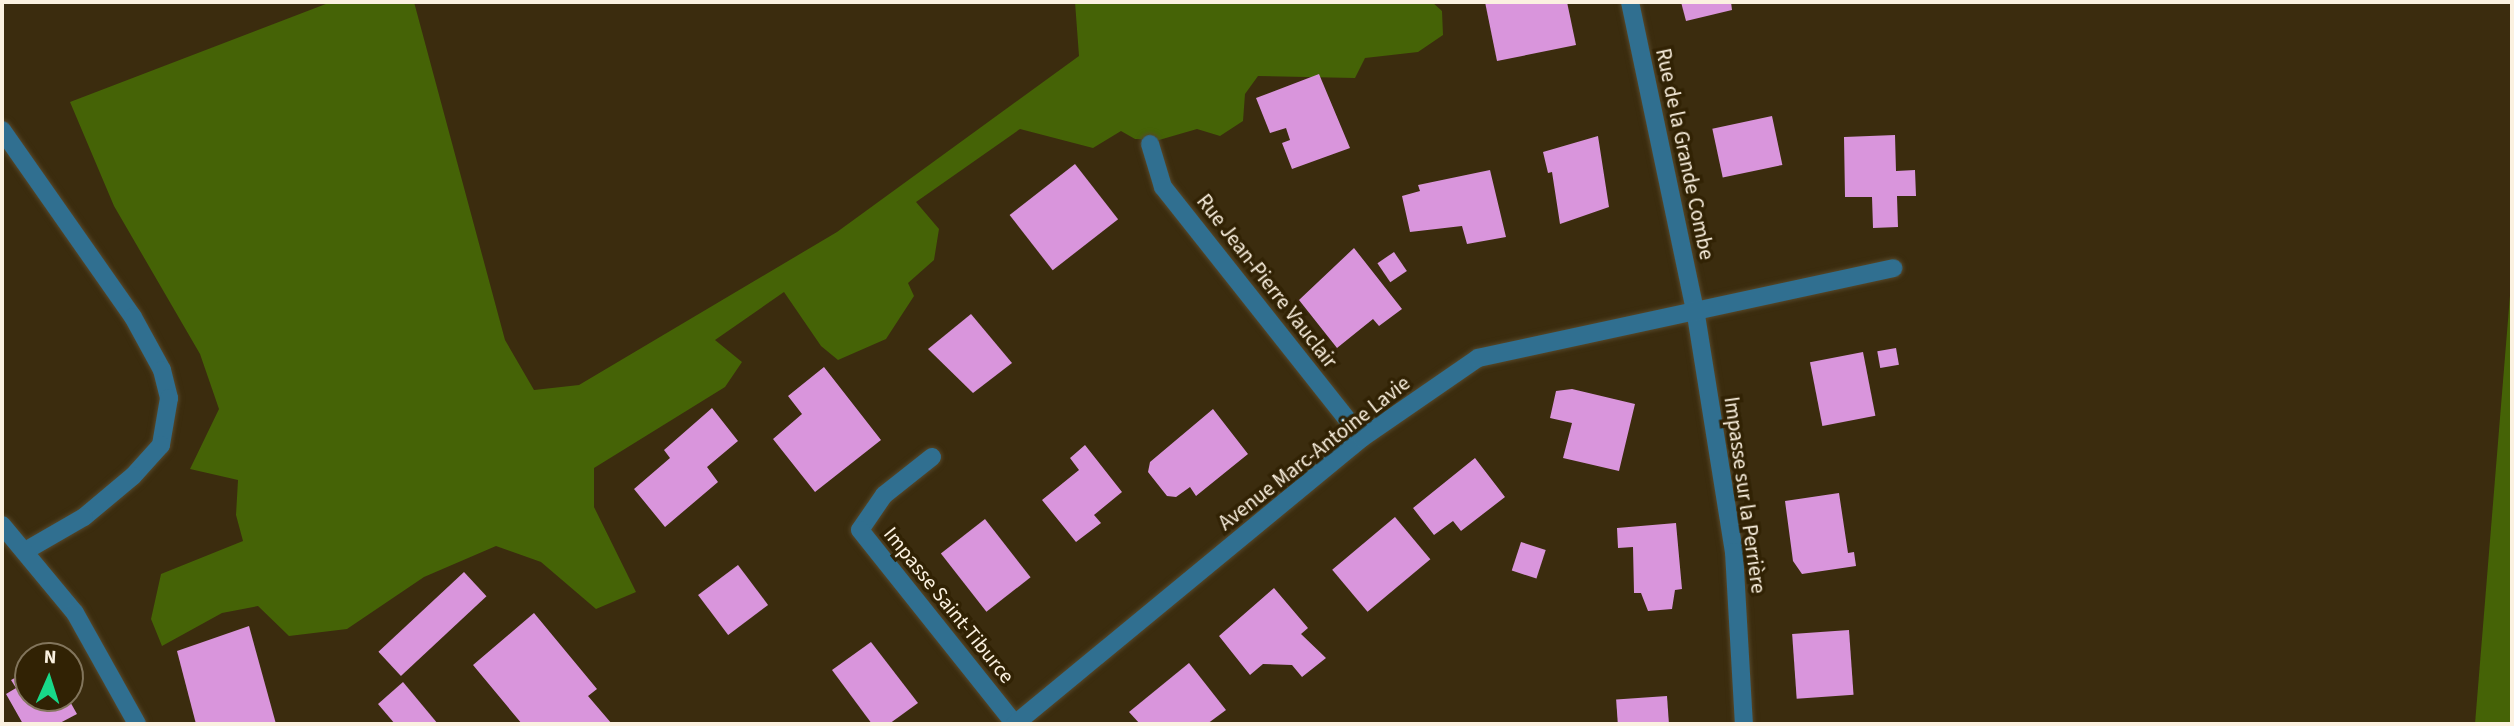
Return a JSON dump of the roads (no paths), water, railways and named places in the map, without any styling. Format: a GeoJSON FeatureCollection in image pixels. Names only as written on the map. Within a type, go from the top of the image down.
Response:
{"type":"FeatureCollection","features":[{"type":"Feature","properties":{"kind":"street","name":"Rue de la Grande Combe"},"geometry":{"type":"LineString","coordinates":[[1630,2],[1696,315]]}},
{"type":"Feature","properties":{"kind":"street"},"geometry":{"type":"LineString","coordinates":[[2,130],[133,317],[162,370],[169,398],[161,445],[133,476],[84,517],[25,551]]}},
{"type":"Feature","properties":{"kind":"street","name":"Rue Jean-Pierre Vauclair"},"geometry":{"type":"LineString","coordinates":[[1150,144],[1163,187],[1362,438]]}},
{"type":"Feature","properties":{"kind":"street","name":"Avenue Marc-Antoine Lavie"},"geometry":{"type":"LineString","coordinates":[[1015,724],[1362,438],[1478,358],[1696,315],[1893,268]]}},
{"type":"Feature","properties":{"kind":"street","name":"Impasse sur la Perrière"},"geometry":{"type":"LineString","coordinates":[[1696,315],[1734,552],[1744,724]]}},
{"type":"Feature","properties":{"kind":"street","name":"Impasse Saint-Tiburce"},"geometry":{"type":"LineString","coordinates":[[932,457],[884,495],[860,530],[1015,724]]}},
{"type":"Feature","properties":{"kind":"street"},"geometry":{"type":"LineString","coordinates":[[2,525],[75,613],[137,724]]}}]}
